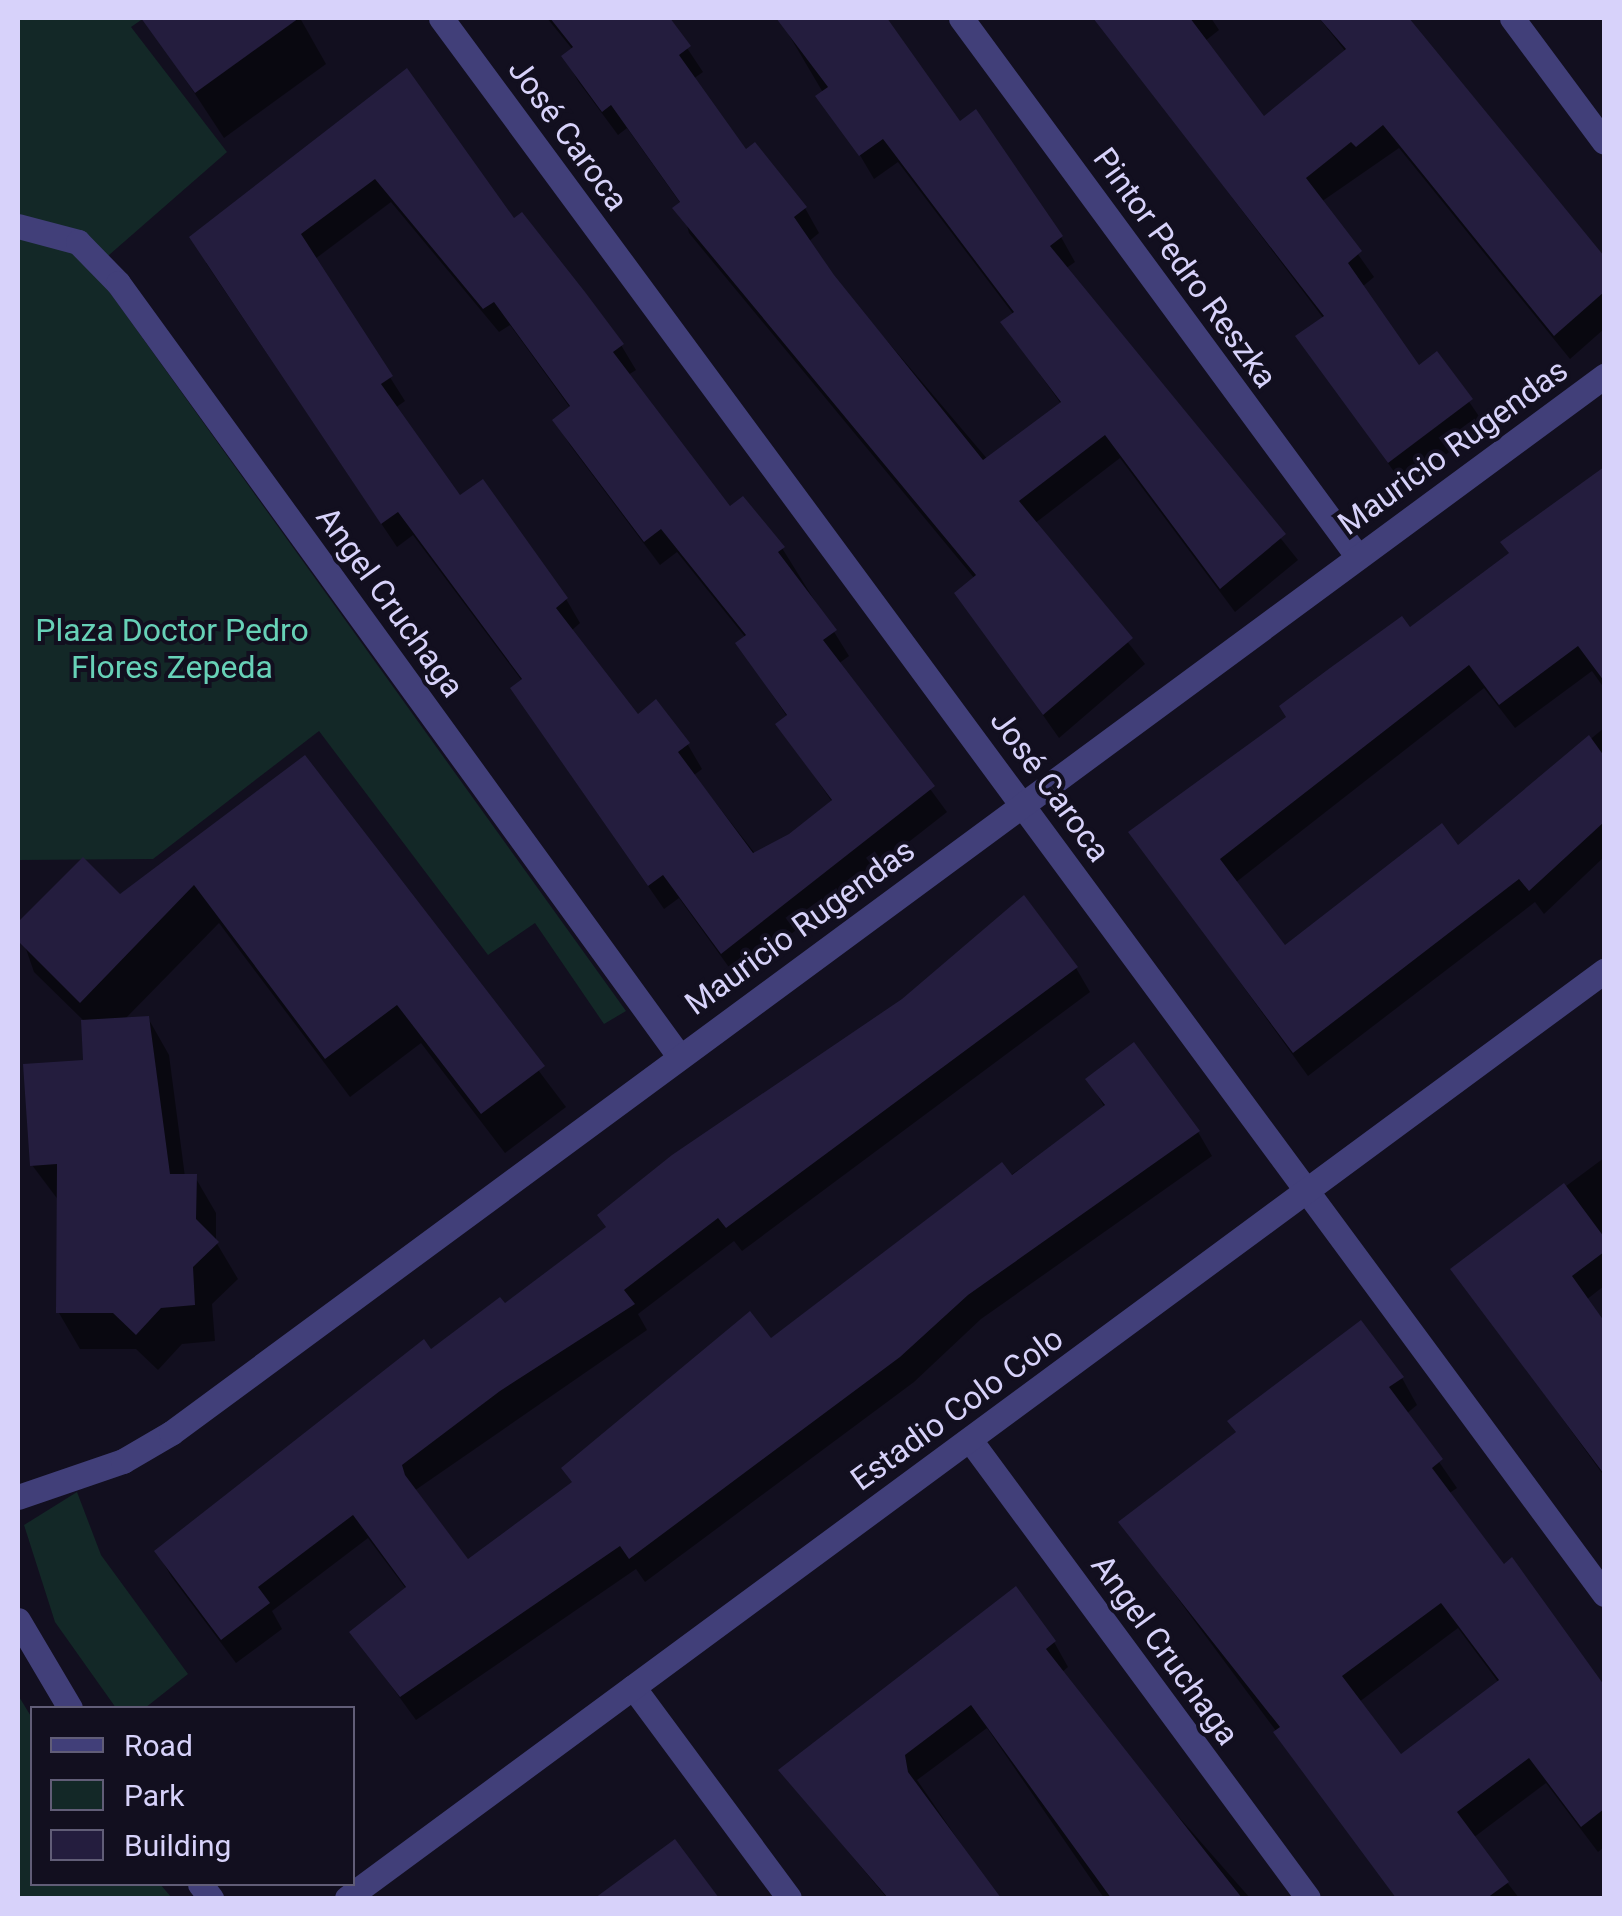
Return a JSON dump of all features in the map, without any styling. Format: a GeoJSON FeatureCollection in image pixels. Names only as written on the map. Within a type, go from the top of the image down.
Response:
{"type":"FeatureCollection","features":[{"type":"Feature","properties":{"kind":"street","name":"José Caroca"},"geometry":{"type":"LineString","coordinates":[[441,18],[1604,1594]]}},
{"type":"Feature","properties":{"kind":"street","name":"Pintor Pedro Reszka"},"geometry":{"type":"LineString","coordinates":[[960,18],[1358,557]]}},
{"type":"Feature","properties":{"kind":"street"},"geometry":{"type":"LineString","coordinates":[[1512,18],[1594,106],[1604,142]]}},
{"type":"Feature","properties":{"kind":"street","name":"Angel Cruchaga"},"geometry":{"type":"LineString","coordinates":[[18,226],[78,242],[125,292],[679,1056]]}},
{"type":"Feature","properties":{"kind":"street","name":"Mauricio Rugendas"},"geometry":{"type":"LineString","coordinates":[[18,1497],[123,1461],[171,1433],[1604,376]]}},
{"type":"Feature","properties":{"kind":"street","name":"Estadio Colo Colo"},"geometry":{"type":"LineString","coordinates":[[347,1898],[1604,970]]}},
{"type":"Feature","properties":{"kind":"street","name":"Angel Cruchaga"},"geometry":{"type":"LineString","coordinates":[[970,1440],[1308,1898]]}},
{"type":"Feature","properties":{"kind":"street"},"geometry":{"type":"LineString","coordinates":[[18,1620],[69,1706]]}},
{"type":"Feature","properties":{"kind":"street"},"geometry":{"type":"LineString","coordinates":[[633,1687],[789,1898]]}},
{"type":"Feature","properties":{"kind":"green space","name":"Plaza Doctor Pedro Flores Zepeda"},"geometry":{"type":"Polygon","coordinates":[[[18,18],[144,18],[131,27],[227,152],[93,269],[626,1011],[604,1024],[535,923],[488,955],[319,731],[153,859],[18,860],[18,18]]]}},
{"type":"Feature","properties":{"kind":"green space"},"geometry":{"type":"Polygon","coordinates":[[[77,1492],[101,1555],[188,1674],[148,1706],[115,1706],[55,1622],[24,1525],[77,1492]]]}},
{"type":"Feature","properties":{"kind":"green space"},"geometry":{"type":"Polygon","coordinates":[[[18,1695],[30,1715],[30,1886],[162,1886],[172,1898],[18,1898],[18,1695]]]}},
{"type":"Feature","properties":{"kind":"building"},"geometry":{"type":"Polygon","coordinates":[[[141,18],[299,18],[195,93],[141,18]]]}},
{"type":"Feature","properties":{"kind":"building"},"geometry":{"type":"Polygon","coordinates":[[[550,18],[670,18],[691,46],[679,55],[746,149],[755,142],[807,207],[794,217],[834,275],[983,460],[1061,402],[1000,322],[1014,312],[883,139],[859,156],[815,96],[828,87],[776,18],[887,18],[960,121],[976,109],[1063,236],[1050,246],[1286,534],[1220,589],[1105,435],[1019,501],[1133,638],[1043,715],[954,593],[976,575],[672,208],[680,202],[611,105],[602,112],[561,56],[573,47],[550,18]]]}},
{"type":"Feature","properties":{"kind":"building"},"geometry":{"type":"Polygon","coordinates":[[[1093,18],[1190,18],[1264,116],[1346,49],[1319,18],[1409,18],[1604,256],[1604,292],[1554,336],[1383,125],[1356,147],[1351,142],[1306,178],[1362,251],[1348,263],[1419,365],[1437,351],[1473,399],[1388,463],[1295,336],[1324,316],[1093,18]]]}},
{"type":"Feature","properties":{"kind":"building"},"geometry":{"type":"Polygon","coordinates":[[[407,68],[514,218],[522,212],[624,344],[613,352],[730,506],[743,496],[785,547],[778,552],[837,630],[823,640],[935,786],[721,954],[663,875],[648,886],[510,688],[522,679],[398,512],[381,524],[189,237],[407,68]],[[375,179],[301,234],[393,376],[381,384],[460,495],[483,479],[568,598],[556,608],[638,714],[656,699],[690,743],[678,752],[753,853],[789,834],[832,800],[775,724],[787,715],[735,643],[746,635],[661,529],[644,542],[552,420],[570,406],[494,302],[483,309],[375,179]]]}},
{"type":"Feature","properties":{"kind":"building"},"geometry":{"type":"Polygon","coordinates":[[[1604,467],[1604,681],[1578,646],[1499,705],[1469,665],[1220,859],[1285,945],[1442,823],[1458,845],[1589,735],[1604,756],[1604,822],[1529,891],[1519,879],[1293,1053],[1128,832],[1286,717],[1279,706],[1330,668],[1402,616],[1410,627],[1509,553],[1500,542],[1604,467]]]}},
{"type":"Feature","properties":{"kind":"building"},"geometry":{"type":"Polygon","coordinates":[[[305,755],[545,1066],[481,1114],[397,1005],[325,1059],[194,885],[80,1003],[18,941],[18,922],[83,857],[120,894],[305,755]]]}},
{"type":"Feature","properties":{"kind":"building"},"geometry":{"type":"Polygon","coordinates":[[[1024,895],[1078,967],[726,1228],[718,1218],[624,1290],[635,1304],[500,1391],[402,1465],[405,1475],[468,1559],[572,1482],[561,1468],[750,1311],[771,1338],[1002,1162],[1012,1175],[1105,1105],[1085,1079],[1134,1042],[1200,1131],[968,1295],[900,1357],[629,1559],[620,1546],[400,1697],[349,1632],[406,1587],[353,1515],[258,1587],[270,1603],[221,1640],[154,1551],[424,1339],[431,1349],[500,1297],[505,1303],[606,1227],[597,1215],[672,1155],[902,999],[1024,895]]]}},
{"type":"Feature","properties":{"kind":"building"},"geometry":{"type":"Polygon","coordinates":[[[149,1016],[170,1174],[197,1174],[196,1219],[219,1242],[193,1267],[195,1305],[161,1308],[136,1335],[113,1313],[56,1313],[57,1164],[30,1166],[23,1064],[83,1060],[81,1020],[149,1016]]]}},
{"type":"Feature","properties":{"kind":"building"},"geometry":{"type":"Polygon","coordinates":[[[1564,1183],[1604,1237],[1604,1252],[1572,1276],[1604,1321],[1604,1474],[1450,1269],[1564,1183]]]}},
{"type":"Feature","properties":{"kind":"building"},"geometry":{"type":"Polygon","coordinates":[[[1361,1320],[1404,1377],[1389,1387],[1443,1459],[1432,1468],[1504,1564],[1512,1557],[1604,1685],[1604,1809],[1581,1827],[1529,1758],[1457,1812],[1509,1882],[1487,1898],[1396,1898],[1273,1732],[1280,1727],[1118,1522],[1236,1432],[1227,1421],[1361,1320]],[[1441,1603],[1342,1676],[1401,1754],[1499,1680],[1441,1603]]]}},
{"type":"Feature","properties":{"kind":"building"},"geometry":{"type":"Polygon","coordinates":[[[1016,1586],[1056,1641],[1046,1649],[1242,1898],[1111,1898],[971,1705],[905,1755],[908,1772],[1001,1898],[888,1898],[778,1770],[1016,1586]]]}},
{"type":"Feature","properties":{"kind":"building"},"geometry":{"type":"Polygon","coordinates":[[[675,1839],[719,1898],[595,1898],[675,1839]]]}}]}
